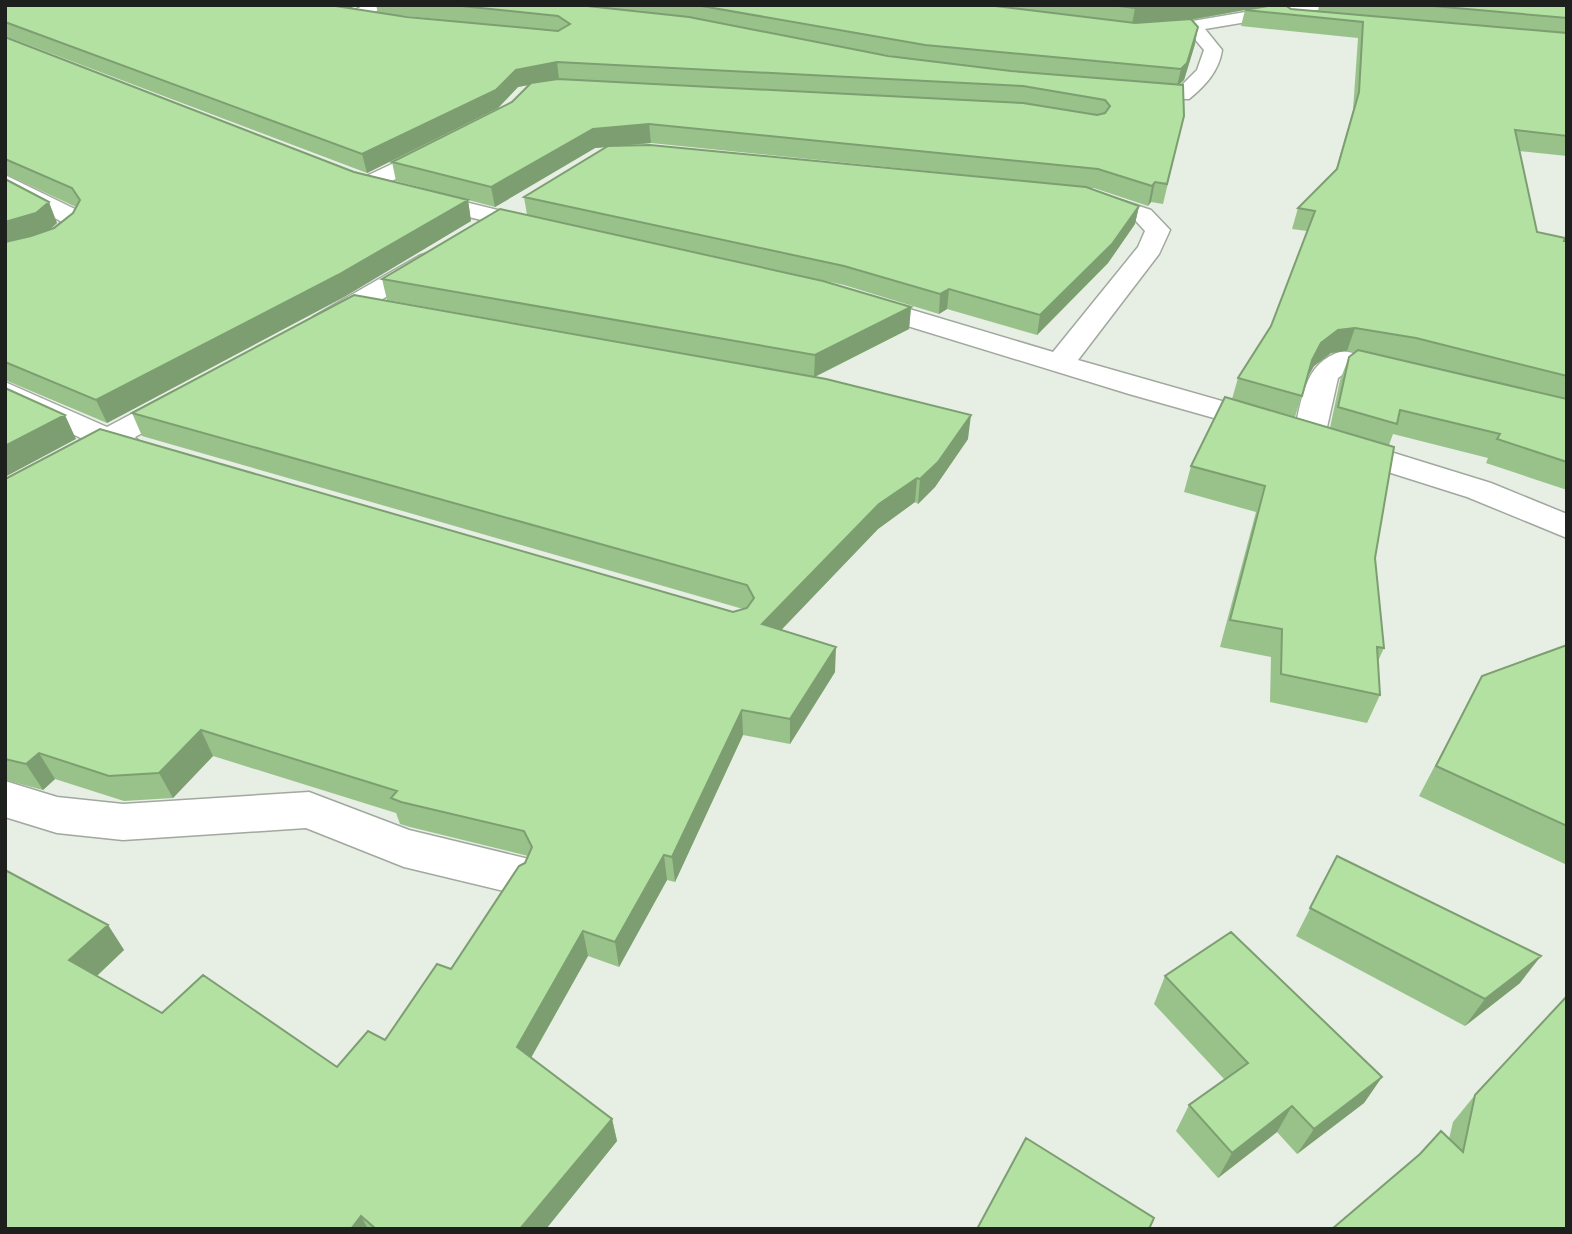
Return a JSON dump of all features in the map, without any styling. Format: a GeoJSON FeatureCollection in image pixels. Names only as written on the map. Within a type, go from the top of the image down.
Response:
{"type":"FeatureCollection","features":[{"type":"Feature","properties":{"kind":"street"},"geometry":{"type":"LineString","coordinates":[[378,5],[345,16],[399,24]]}},
{"type":"Feature","properties":{"kind":"street"},"geometry":{"type":"LineString","coordinates":[[1158,31],[1264,14],[1323,13]]}},
{"type":"Feature","properties":{"kind":"street"},"geometry":{"type":"LineString","coordinates":[[1109,90],[1182,95],[1194,86],[1212,62],[1213,50],[1194,27]]}},
{"type":"Feature","properties":{"kind":"street"},"geometry":{"type":"LineString","coordinates":[[368,184],[461,137]]}},
{"type":"Feature","properties":{"kind":"street"},"geometry":{"type":"LineString","coordinates":[[342,173],[368,184],[497,219],[563,233]]}},
{"type":"Feature","properties":{"kind":"street"},"geometry":{"type":"LineString","coordinates":[[5,182],[70,216],[74,222],[64,237],[5,256]]}},
{"type":"Feature","properties":{"kind":"street"},"geometry":{"type":"LineString","coordinates":[[1060,363],[1150,249],[1158,230],[1143,215],[1115,204],[1073,195]]}},
{"type":"Feature","properties":{"kind":"street"},"geometry":{"type":"LineString","coordinates":[[474,233],[533,197]]}},
{"type":"Feature","properties":{"kind":"street"},"geometry":{"type":"LineString","coordinates":[[296,337],[355,305],[450,247]]}},
{"type":"Feature","properties":{"kind":"street"},"geometry":{"type":"LineString","coordinates":[[833,294],[1309,436],[1479,490],[1567,527]]}},
{"type":"Feature","properties":{"kind":"street"},"geometry":{"type":"LineString","coordinates":[[355,305],[396,313]]}},
{"type":"Feature","properties":{"kind":"street"},"geometry":{"type":"LineString","coordinates":[[1309,436],[1324,374],[1343,360],[1422,376]]}},
{"type":"Feature","properties":{"kind":"street"},"geometry":{"type":"LineString","coordinates":[[5,494],[202,388]]}},
{"type":"Feature","properties":{"kind":"street"},"geometry":{"type":"LineString","coordinates":[[5,391],[107,439],[161,455]]}},
{"type":"Feature","properties":{"kind":"street"},"geometry":{"type":"LineString","coordinates":[[5,799],[57,815],[123,822],[309,810],[404,848],[512,873]]}},
{"type":"Feature","properties":{"kind":"building"},"geometry":{"type":"Polygon","coordinates":[[[5,5],[329,5],[407,17],[558,31],[570,24],[558,16],[452,5],[578,5],[689,17],[888,56],[1011,71],[1183,85],[1184,116],[1167,184],[1155,182],[1152,186],[1098,169],[649,124],[593,129],[491,187],[392,162],[512,102],[531,83],[558,79],[1023,103],[1097,115],[1105,113],[1110,106],[1105,100],[1023,86],[557,62],[516,70],[496,90],[362,154],[5,22],[5,5]]]}},
{"type":"Feature","properties":{"kind":"building"},"geometry":{"type":"Polygon","coordinates":[[[696,5],[987,5],[1135,23],[1191,19],[1198,27],[1187,63],[1181,69],[925,45],[696,5]]]}},
{"type":"Feature","properties":{"kind":"building"},"geometry":{"type":"Polygon","coordinates":[[[1110,5],[1173,5],[1135,8],[1110,5]]]}},
{"type":"Feature","properties":{"kind":"building"},"geometry":{"type":"Polygon","coordinates":[[[1285,5],[1291,9],[1567,33],[1567,136],[1515,130],[1537,232],[1565,238],[1564,241],[1567,241],[1567,376],[1416,338],[1355,328],[1338,330],[1321,343],[1312,360],[1302,396],[1238,378],[1271,326],[1315,211],[1298,208],[1337,169],[1359,92],[1363,22],[1245,10],[1285,5]]]}},
{"type":"Feature","properties":{"kind":"building"},"geometry":{"type":"Polygon","coordinates":[[[1422,5],[1567,5],[1567,18],[1422,5]]]}},
{"type":"Feature","properties":{"kind":"building"},"geometry":{"type":"Polygon","coordinates":[[[5,37],[354,172],[468,200],[338,275],[96,400],[5,362],[5,242],[54,228],[73,213],[80,200],[72,188],[5,159],[5,37]]]}},
{"type":"Feature","properties":{"kind":"building"},"geometry":{"type":"Polygon","coordinates":[[[650,145],[1086,187],[1139,206],[1112,244],[1040,315],[949,289],[940,294],[844,266],[524,197],[608,146],[650,145]]]}},
{"type":"Feature","properties":{"kind":"building"},"geometry":{"type":"Polygon","coordinates":[[[5,179],[49,202],[36,213],[5,222],[5,179]]]}},
{"type":"Feature","properties":{"kind":"building"},"geometry":{"type":"Polygon","coordinates":[[[500,209],[823,281],[911,307],[815,355],[382,279],[500,209]]]}},
{"type":"Feature","properties":{"kind":"building"},"geometry":{"type":"Polygon","coordinates":[[[354,295],[826,379],[971,415],[938,462],[920,479],[917,478],[879,504],[762,624],[836,647],[790,719],[742,710],[672,857],[664,855],[615,942],[583,931],[517,1047],[612,1119],[520,1229],[376,1229],[361,1216],[351,1229],[5,1229],[5,870],[108,925],[69,960],[162,1013],[203,975],[337,1067],[368,1031],[385,1040],[437,964],[451,969],[519,866],[525,863],[532,847],[524,831],[401,802],[391,798],[397,791],[201,730],[159,773],[109,776],[39,753],[26,764],[5,759],[5,479],[100,429],[733,612],[747,608],[754,598],[747,585],[132,413],[354,295]]]}},
{"type":"Feature","properties":{"kind":"building"},"geometry":{"type":"Polygon","coordinates":[[[1358,350],[1567,399],[1567,462],[1497,439],[1500,434],[1400,410],[1397,424],[1338,407],[1349,357],[1358,350]]]}},
{"type":"Feature","properties":{"kind":"building"},"geometry":{"type":"Polygon","coordinates":[[[5,388],[65,415],[5,446],[5,388]]]}},
{"type":"Feature","properties":{"kind":"building"},"geometry":{"type":"Polygon","coordinates":[[[1225,397],[1394,447],[1375,558],[1384,648],[1377,647],[1380,695],[1281,674],[1282,629],[1230,620],[1265,486],[1191,466],[1225,397]]]}},
{"type":"Feature","properties":{"kind":"building"},"geometry":{"type":"Polygon","coordinates":[[[1567,645],[1567,826],[1436,766],[1482,676],[1567,645]]]}},
{"type":"Feature","properties":{"kind":"building"},"geometry":{"type":"Polygon","coordinates":[[[1337,856],[1541,956],[1485,999],[1310,908],[1337,856]]]}},
{"type":"Feature","properties":{"kind":"building"},"geometry":{"type":"Polygon","coordinates":[[[1231,932],[1382,1077],[1314,1129],[1292,1106],[1232,1153],[1189,1105],[1248,1063],[1165,976],[1231,932]]]}},
{"type":"Feature","properties":{"kind":"building"},"geometry":{"type":"Polygon","coordinates":[[[1567,996],[1567,1229],[1332,1229],[1420,1154],[1441,1131],[1463,1152],[1475,1095],[1567,996]]]}},
{"type":"Feature","properties":{"kind":"building"},"geometry":{"type":"Polygon","coordinates":[[[1026,1138],[1154,1218],[1149,1229],[977,1229],[1026,1138]]]}}]}
